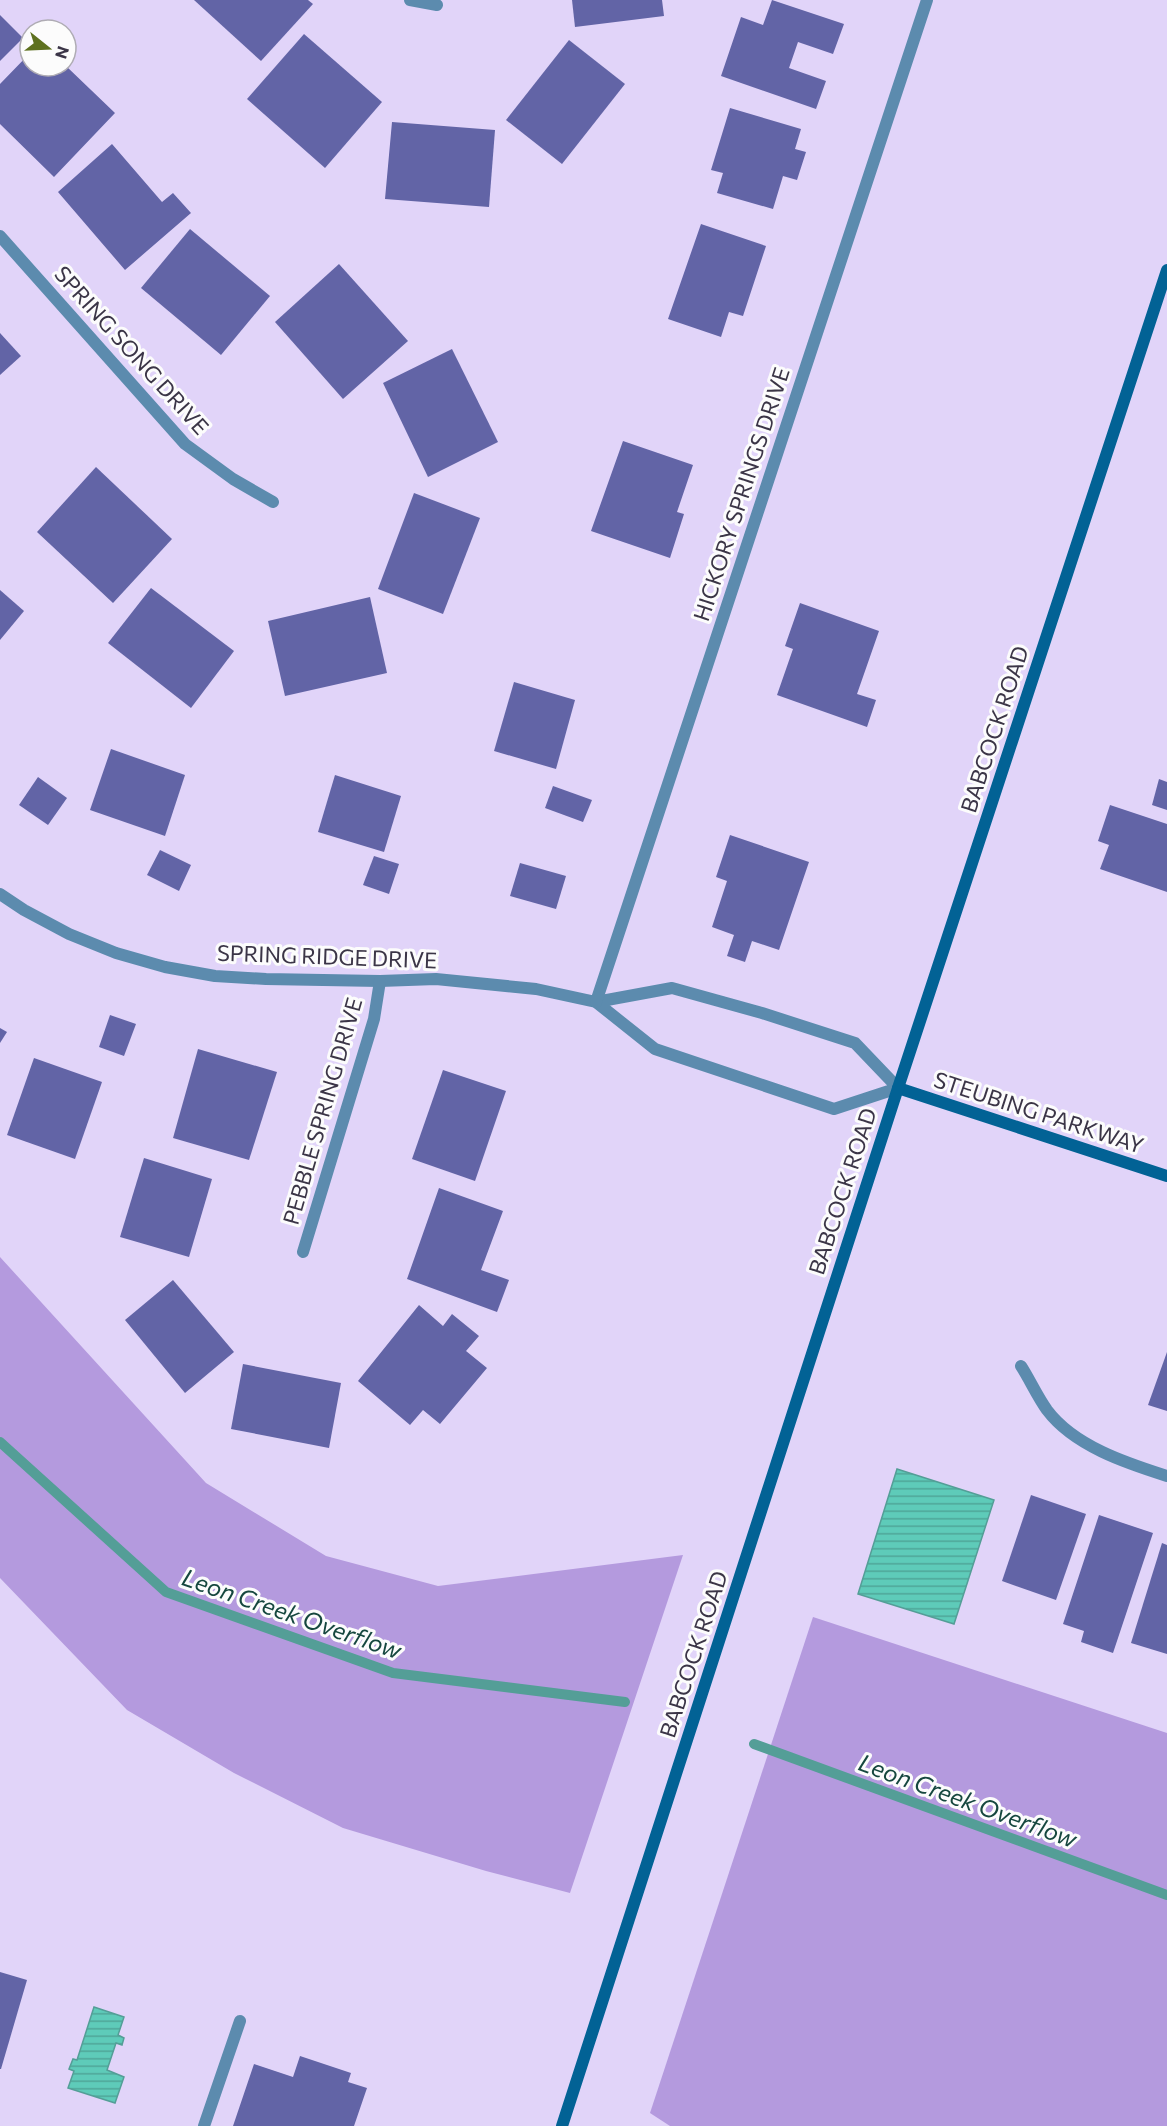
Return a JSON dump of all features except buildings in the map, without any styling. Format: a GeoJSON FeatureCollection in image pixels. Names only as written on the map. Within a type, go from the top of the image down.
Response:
{"type":"FeatureCollection","features":[{"type":"Feature","properties":{"kind":"main road","name":"BABCOCK ROAD"},"geometry":{"type":"LineString","coordinates":[[562,2126],[898,1088],[1167,270]]}},
{"type":"Feature","properties":{"kind":"main road","name":"STEUBING PARKWAY"},"geometry":{"type":"LineString","coordinates":[[898,1088],[1167,1176]]}},
{"type":"Feature","properties":{"kind":"street"},"geometry":{"type":"LineString","coordinates":[[410,0],[437,5]]}},
{"type":"Feature","properties":{"kind":"street","name":"HICKORY SPRINGS DRIVE"},"geometry":{"type":"LineString","coordinates":[[596,1002],[927,0]]}},
{"type":"Feature","properties":{"kind":"street","name":"SPRING SONG DRIVE"},"geometry":{"type":"LineString","coordinates":[[0,236],[185,444],[233,480],[273,502]]}},
{"type":"Feature","properties":{"kind":"street","name":"SPRING RIDGE DRIVE"},"geometry":{"type":"LineString","coordinates":[[0,894],[24,910],[69,934],[116,953],[165,967],[215,976],[266,979],[436,980],[536,989],[596,1002],[672,988],[762,1013],[855,1043],[898,1088],[834,1109],[655,1049],[596,1002]]}},
{"type":"Feature","properties":{"kind":"street","name":"PEBBLE SPRING DRIVE"},"geometry":{"type":"LineString","coordinates":[[303,1252],[374,1019],[380,981]]}},
{"type":"Feature","properties":{"kind":"street"},"geometry":{"type":"LineString","coordinates":[[1022,1366],[1048,1410],[1068,1431],[1115,1459],[1167,1476]]}},
{"type":"Feature","properties":{"kind":"street"},"geometry":{"type":"LineString","coordinates":[[204,2126],[240,2021]]}},
{"type":"Feature","properties":{"kind":"shaded area"},"geometry":{"type":"Polygon","coordinates":[[[0,1257],[206,1483],[326,1556],[438,1586],[683,1555],[570,1893],[486,1871],[343,1828],[234,1773],[127,1710],[0,1578],[0,1257]]]}},
{"type":"Feature","properties":{"kind":"shaded area"},"geometry":{"type":"Polygon","coordinates":[[[897,1469],[994,1500],[954,1624],[858,1594],[897,1469]]]}},
{"type":"Feature","properties":{"kind":"shaded area"},"geometry":{"type":"Polygon","coordinates":[[[813,1617],[1167,1733],[1167,2126],[670,2126],[650,2113],[813,1617]]]}},
{"type":"Feature","properties":{"kind":"shaded area"},"geometry":{"type":"Polygon","coordinates":[[[94,2007],[124,2017],[118,2035],[124,2038],[122,2045],[116,2043],[107,2070],[124,2077],[115,2103],[68,2088],[74,2071],[69,2069],[73,2059],[77,2060],[94,2007]]]}},
{"type":"Feature","properties":{"kind":"waterway","name":"Leon Creek Overflow"},"geometry":{"type":"LineString","coordinates":[[0,1442],[166,1592],[393,1673],[625,1702]]}},
{"type":"Feature","properties":{"kind":"waterway","name":"Leon Creek Overflow"},"geometry":{"type":"LineString","coordinates":[[754,1744],[1167,1895]]}}]}
